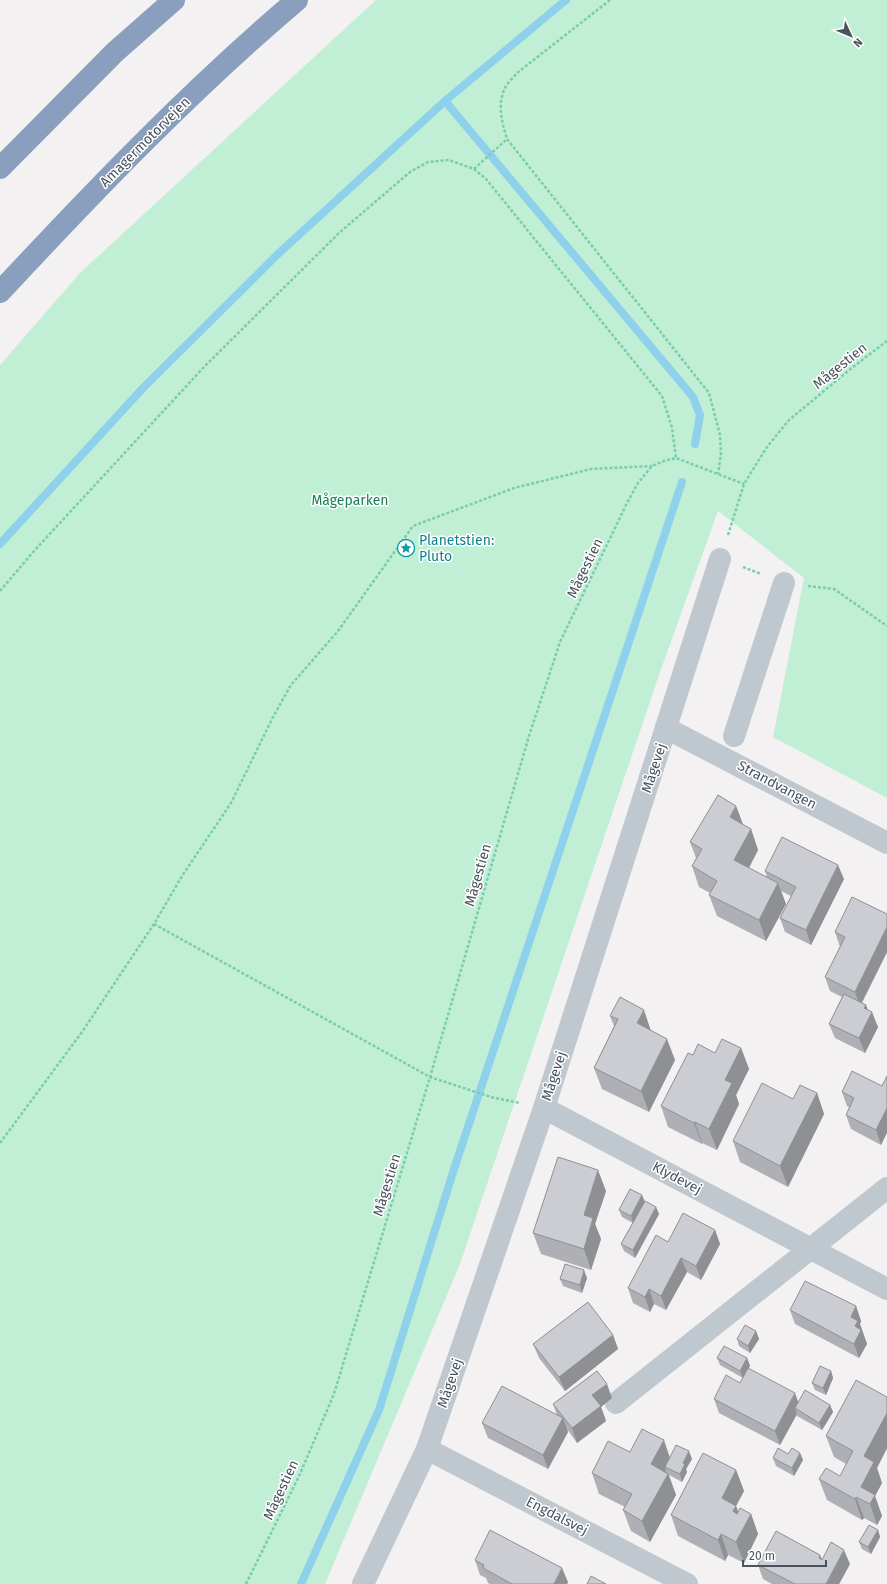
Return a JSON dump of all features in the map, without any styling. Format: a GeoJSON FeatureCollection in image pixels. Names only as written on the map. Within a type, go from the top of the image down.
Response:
{"type":"FeatureCollection","features":[{"type":"Feature","properties":{"kind":"highway"},"geometry":{"type":"LineString","coordinates":[[0,168],[115,52],[174,0]]}},
{"type":"Feature","properties":{"kind":"highway","name":"Amagermotorvejen"},"geometry":{"type":"LineString","coordinates":[[0,292],[71,216],[175,110],[297,0]]}},
{"type":"Feature","properties":{"kind":"street","name":"Mågevej"},"geometry":{"type":"LineString","coordinates":[[363,1584],[427,1449],[544,1108],[720,559]]}},
{"type":"Feature","properties":{"kind":"street"},"geometry":{"type":"LineString","coordinates":[[734,736],[784,583]]}},
{"type":"Feature","properties":{"kind":"street","name":"Strandvangen"},"geometry":{"type":"LineString","coordinates":[[666,728],[887,843]]}},
{"type":"Feature","properties":{"kind":"street","name":"Klydevej"},"geometry":{"type":"LineString","coordinates":[[544,1108],[887,1289]]}},
{"type":"Feature","properties":{"kind":"street"},"geometry":{"type":"LineString","coordinates":[[616,1403],[887,1188]]}},
{"type":"Feature","properties":{"kind":"street","name":"Engdalsvej"},"geometry":{"type":"LineString","coordinates":[[427,1449],[687,1584]]}},
{"type":"Feature","properties":{"kind":"path"},"geometry":{"type":"LineString","coordinates":[[610,0],[517,73],[505,88],[501,103],[501,119],[507,138],[709,393],[720,435],[721,454],[718,474]]}},
{"type":"Feature","properties":{"kind":"path"},"geometry":{"type":"LineString","coordinates":[[474,169],[507,138]]}},
{"type":"Feature","properties":{"kind":"path"},"geometry":{"type":"LineString","coordinates":[[0,591],[34,551],[204,367],[339,233],[410,172],[428,162],[449,160],[474,169],[486,179],[662,396],[672,428],[676,458]]}},
{"type":"Feature","properties":{"kind":"path","name":"Mågestien"},"geometry":{"type":"LineString","coordinates":[[720,559],[744,484],[767,447],[789,420],[853,367],[887,342]]}},
{"type":"Feature","properties":{"kind":"path"},"geometry":{"type":"LineString","coordinates":[[0,1143],[82,1032],[154,924],[182,876],[231,803],[273,717],[291,685],[338,632],[413,526],[514,488],[591,469],[652,466],[676,458],[744,484]]}},
{"type":"Feature","properties":{"kind":"path","name":"Mågestien"},"geometry":{"type":"LineString","coordinates":[[246,1584],[300,1474],[334,1394],[430,1076],[529,736],[560,642],[627,503],[638,483],[652,466]]}},
{"type":"Feature","properties":{"kind":"path"},"geometry":{"type":"LineString","coordinates":[[720,559],[784,583],[834,590],[887,626]]}},
{"type":"Feature","properties":{"kind":"path"},"geometry":{"type":"LineString","coordinates":[[154,924],[430,1076],[491,1097]]}},
{"type":"Feature","properties":{"kind":"green space","name":"Mågeparken"},"geometry":{"type":"Polygon","coordinates":[[[376,0],[887,0],[887,798],[773,737],[804,578],[718,511],[659,675],[460,1264],[325,1584],[0,1584],[0,365],[80,273],[376,0]]]}},
{"type":"Feature","properties":{"kind":"building"},"geometry":{"type":"Polygon","coordinates":[[[718,795],[736,806],[730,817],[751,829],[734,860],[778,883],[759,920],[709,895],[717,881],[692,866],[702,849],[690,842],[718,795]]]}},
{"type":"Feature","properties":{"kind":"building"},"geometry":{"type":"Polygon","coordinates":[[[782,837],[838,865],[806,930],[780,918],[796,887],[765,871],[782,837]]]}},
{"type":"Feature","properties":{"kind":"building"},"geometry":{"type":"Polygon","coordinates":[[[852,897],[887,914],[887,927],[855,992],[825,977],[845,937],[835,932],[852,897]]]}},
{"type":"Feature","properties":{"kind":"building"},"geometry":{"type":"Polygon","coordinates":[[[844,994],[866,1005],[864,1008],[872,1012],[859,1038],[829,1024],[844,994]]]}},
{"type":"Feature","properties":{"kind":"building"},"geometry":{"type":"Polygon","coordinates":[[[620,997],[644,1010],[637,1023],[667,1039],[641,1091],[594,1068],[618,1019],[610,1016],[620,997]]]}},
{"type":"Feature","properties":{"kind":"building"},"geometry":{"type":"Polygon","coordinates":[[[722,1039],[741,1048],[725,1080],[732,1083],[709,1129],[661,1106],[688,1053],[693,1055],[698,1044],[715,1053],[722,1039]]]}},
{"type":"Feature","properties":{"kind":"building"},"geometry":{"type":"Polygon","coordinates":[[[852,1071],[882,1086],[887,1076],[887,1108],[876,1130],[846,1115],[854,1098],[842,1092],[852,1071]]]}},
{"type":"Feature","properties":{"kind":"building"},"geometry":{"type":"Polygon","coordinates":[[[762,1083],[793,1099],[800,1085],[817,1093],[780,1166],[733,1141],[762,1083]]]}},
{"type":"Feature","properties":{"kind":"building"},"geometry":{"type":"Polygon","coordinates":[[[558,1157],[598,1170],[584,1215],[593,1218],[584,1249],[533,1233],[558,1157]]]}},
{"type":"Feature","properties":{"kind":"building"},"geometry":{"type":"Polygon","coordinates":[[[630,1189],[642,1195],[631,1216],[619,1210],[630,1189]]]}},
{"type":"Feature","properties":{"kind":"building"},"geometry":{"type":"Polygon","coordinates":[[[645,1201],[656,1207],[633,1250],[621,1244],[645,1201]]]}},
{"type":"Feature","properties":{"kind":"building"},"geometry":{"type":"Polygon","coordinates":[[[683,1213],[715,1230],[696,1266],[681,1258],[661,1296],[649,1289],[645,1297],[628,1288],[656,1235],[668,1242],[683,1213]]]}},
{"type":"Feature","properties":{"kind":"building"},"geometry":{"type":"Polygon","coordinates":[[[565,1264],[584,1270],[580,1285],[560,1279],[565,1264]]]}},
{"type":"Feature","properties":{"kind":"building"},"geometry":{"type":"Polygon","coordinates":[[[805,1281],[856,1306],[851,1317],[858,1321],[855,1326],[861,1330],[854,1344],[790,1310],[805,1281]]]}},
{"type":"Feature","properties":{"kind":"building"},"geometry":{"type":"Polygon","coordinates":[[[588,1302],[613,1335],[559,1377],[533,1344],[588,1302]]]}},
{"type":"Feature","properties":{"kind":"building"},"geometry":{"type":"Polygon","coordinates":[[[745,1325],[756,1331],[748,1346],[737,1339],[745,1325]]]}},
{"type":"Feature","properties":{"kind":"building"},"geometry":{"type":"Polygon","coordinates":[[[724,1346],[747,1358],[740,1371],[717,1358],[724,1346]]]}},
{"type":"Feature","properties":{"kind":"building"},"geometry":{"type":"Polygon","coordinates":[[[820,1366],[831,1371],[823,1388],[812,1383],[820,1366]]]}},
{"type":"Feature","properties":{"kind":"building"},"geometry":{"type":"Polygon","coordinates":[[[748,1368],[795,1393],[775,1431],[714,1399],[726,1375],[740,1383],[748,1368]]]}},
{"type":"Feature","properties":{"kind":"building"},"geometry":{"type":"Polygon","coordinates":[[[597,1371],[607,1384],[592,1395],[601,1406],[572,1428],[553,1404],[597,1371]]]}},
{"type":"Feature","properties":{"kind":"building"},"geometry":{"type":"Polygon","coordinates":[[[856,1380],[887,1397],[887,1413],[864,1456],[874,1462],[861,1487],[875,1495],[870,1504],[856,1497],[855,1499],[819,1479],[826,1468],[840,1476],[853,1451],[826,1436],[856,1380]]]}},
{"type":"Feature","properties":{"kind":"building"},"geometry":{"type":"Polygon","coordinates":[[[502,1386],[563,1418],[543,1455],[482,1423],[502,1386]]]}},
{"type":"Feature","properties":{"kind":"building"},"geometry":{"type":"Polygon","coordinates":[[[805,1390],[830,1405],[819,1423],[795,1408],[805,1390]]]}},
{"type":"Feature","properties":{"kind":"building"},"geometry":{"type":"Polygon","coordinates":[[[642,1429],[664,1440],[651,1464],[668,1474],[642,1521],[623,1510],[632,1494],[592,1473],[608,1441],[630,1452],[642,1429]]]}},
{"type":"Feature","properties":{"kind":"building"},"geometry":{"type":"Polygon","coordinates":[[[676,1445],[689,1451],[683,1463],[685,1464],[680,1474],[665,1467],[676,1445]]]}},
{"type":"Feature","properties":{"kind":"building"},"geometry":{"type":"Polygon","coordinates":[[[778,1448],[788,1454],[792,1448],[800,1453],[792,1468],[773,1458],[778,1448]]]}},
{"type":"Feature","properties":{"kind":"building"},"geometry":{"type":"Polygon","coordinates":[[[703,1453],[736,1470],[722,1498],[736,1506],[733,1511],[737,1514],[740,1508],[751,1514],[736,1542],[721,1534],[718,1540],[671,1515],[703,1453]]]}},
{"type":"Feature","properties":{"kind":"building"},"geometry":{"type":"Polygon","coordinates":[[[869,1525],[878,1530],[868,1547],[859,1542],[869,1525]]]}},
{"type":"Feature","properties":{"kind":"building"},"geometry":{"type":"Polygon","coordinates":[[[490,1530],[562,1568],[554,1584],[512,1584],[483,1568],[484,1565],[475,1560],[490,1530]]]}},
{"type":"Feature","properties":{"kind":"building"},"geometry":{"type":"Polygon","coordinates":[[[776,1531],[820,1555],[819,1558],[822,1560],[831,1542],[844,1550],[826,1584],[795,1584],[758,1565],[776,1531]]]}},
{"type":"Feature","properties":{"kind":"building"},"geometry":{"type":"Polygon","coordinates":[[[591,1576],[606,1584],[587,1584],[591,1576]]]}},
{"type":"Feature","properties":{"kind":"waterway"},"geometry":{"type":"LineString","coordinates":[[0,544],[143,388],[278,254],[445,101],[566,0]]}},
{"type":"Feature","properties":{"kind":"waterway"},"geometry":{"type":"LineString","coordinates":[[445,101],[693,397],[700,415],[695,444]]}},
{"type":"Feature","properties":{"kind":"waterway"},"geometry":{"type":"LineString","coordinates":[[301,1584],[379,1410],[454,1169],[682,482]]}},
{"type":"Feature","properties":{"kind":"place","name":"Planetstien: Pluto"},"geometry":{"type":"Point","coordinates":[406,548]}}]}
